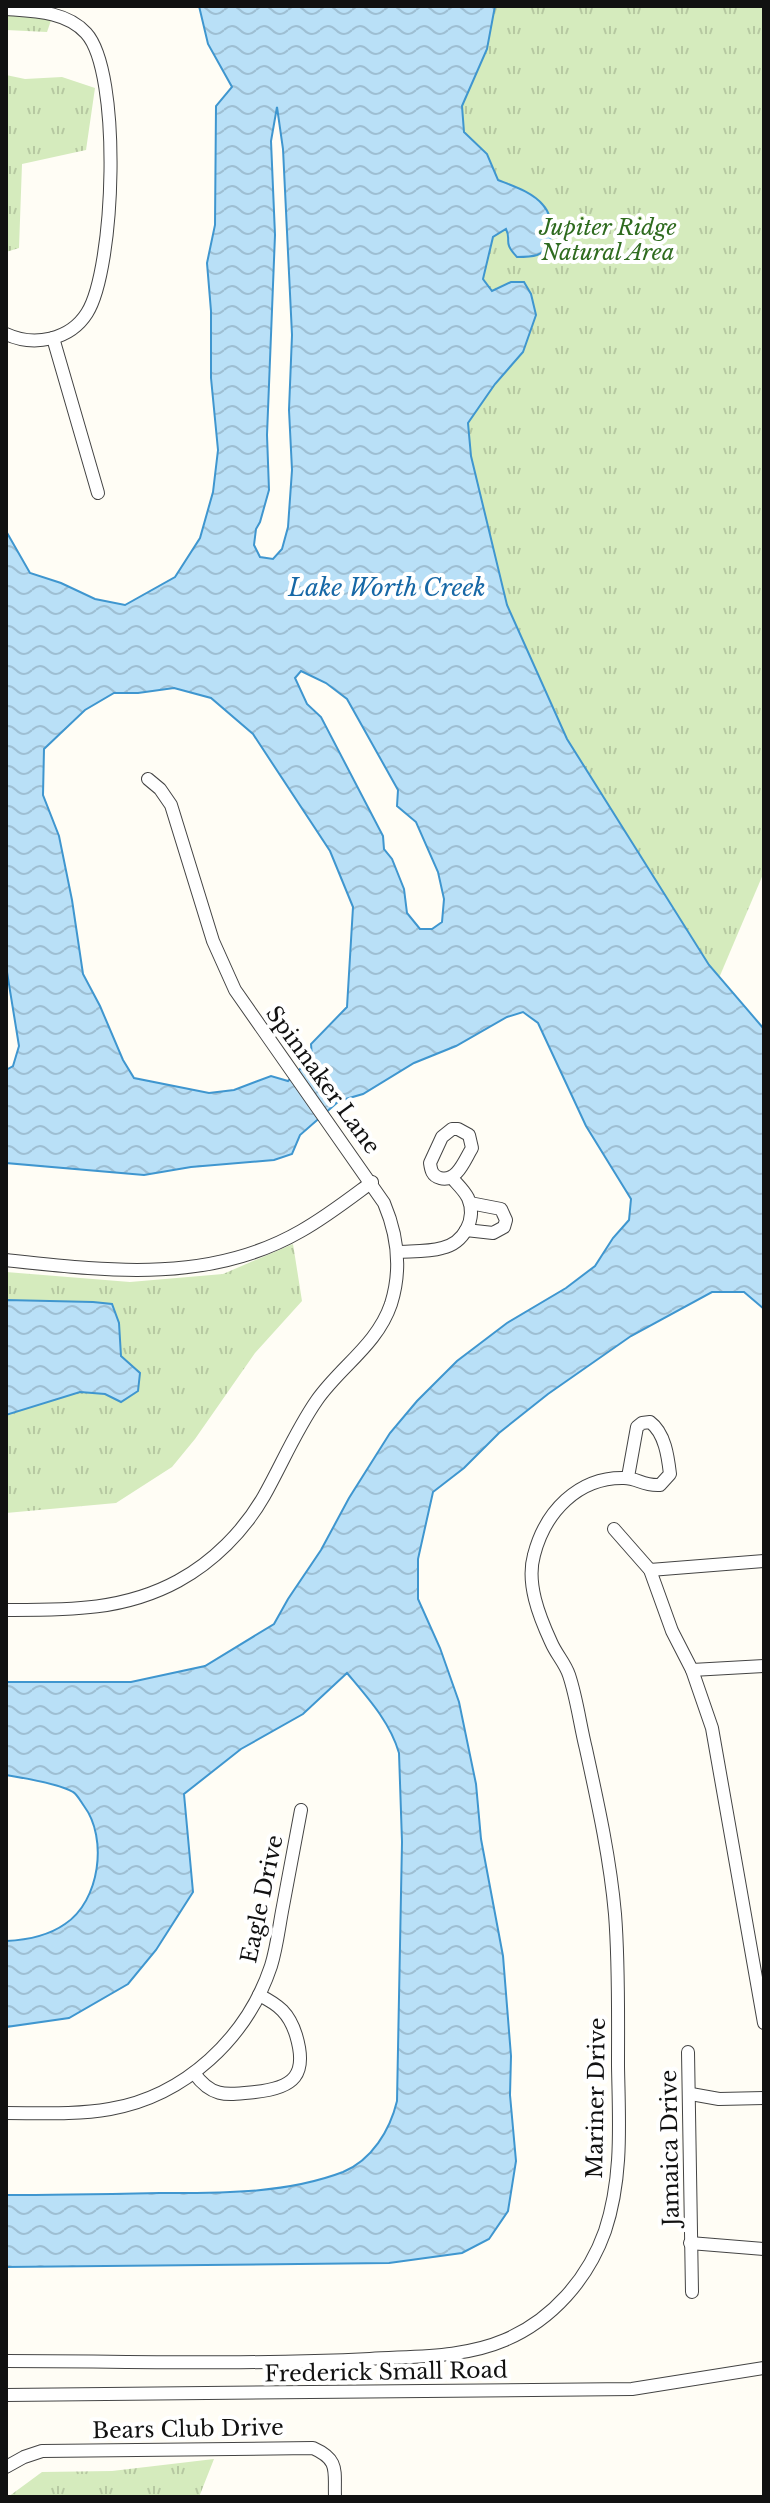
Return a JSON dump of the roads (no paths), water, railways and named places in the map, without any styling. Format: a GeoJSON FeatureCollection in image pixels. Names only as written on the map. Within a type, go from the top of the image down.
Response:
{"type":"FeatureCollection","features":[{"type":"Feature","properties":{"kind":"street"},"geometry":{"type":"LineString","coordinates":[[6,9],[57,15],[82,29],[97,50],[106,90],[110,190],[100,284],[84,318],[67,332],[53,338],[31,341],[6,334]]}},
{"type":"Feature","properties":{"kind":"street"},"geometry":{"type":"LineString","coordinates":[[53,338],[98,493]]}},
{"type":"Feature","properties":{"kind":"street","name":"Spinnaker Lane"},"geometry":{"type":"LineString","coordinates":[[6,1260],[150,1271],[186,1269],[221,1262],[300,1232],[372,1182],[249,1013],[223,966],[171,805],[148,779]]}},
{"type":"Feature","properties":{"kind":"street"},"geometry":{"type":"LineString","coordinates":[[397,1252],[443,1248],[455,1243],[466,1230],[471,1218],[470,1203],[452,1178]]}},
{"type":"Feature","properties":{"kind":"street"},"geometry":{"type":"LineString","coordinates":[[6,1610],[94,1609],[134,1600],[180,1580],[220,1551],[245,1525],[316,1401],[366,1347],[382,1324],[395,1287],[397,1252],[391,1221],[372,1182]]}},
{"type":"Feature","properties":{"kind":"street"},"geometry":{"type":"LineString","coordinates":[[466,1230],[493,1233],[504,1227],[506,1220],[501,1209],[470,1203]]}},
{"type":"Feature","properties":{"kind":"street","name":"Mariner Drive"},"geometry":{"type":"LineString","coordinates":[[6,2361],[337,2361],[466,2352],[487,2347],[528,2328],[577,2284],[605,2231],[617,2182],[616,1927],[603,1828],[572,1688],[568,1672],[551,1643],[532,1589],[532,1558],[545,1525],[572,1492],[600,1480],[628,1477],[647,1486],[660,1485],[670,1474],[668,1456],[657,1427],[650,1422],[637,1427],[628,1477]]}},
{"type":"Feature","properties":{"kind":"street"},"geometry":{"type":"LineString","coordinates":[[614,1529],[650,1570],[672,1631],[692,1670],[712,1728],[764,2023]]}},
{"type":"Feature","properties":{"kind":"street"},"geometry":{"type":"LineString","coordinates":[[650,1570],[764,1561]]}},
{"type":"Feature","properties":{"kind":"street"},"geometry":{"type":"LineString","coordinates":[[692,1670],[764,1666]]}},
{"type":"Feature","properties":{"kind":"street","name":"Eagle Drive"},"geometry":{"type":"LineString","coordinates":[[6,2113],[72,2113],[112,2108],[148,2098],[194,2073],[229,2040],[259,1995],[275,1950],[301,1810]]}},
{"type":"Feature","properties":{"kind":"street","name":"Eagle Drive"},"geometry":{"type":"LineString","coordinates":[[194,2073],[206,2087],[226,2095],[275,2090],[293,2080],[301,2061],[292,2022],[279,2006],[259,1995]]}},
{"type":"Feature","properties":{"kind":"street","name":"Jamaica Drive"},"geometry":{"type":"LineString","coordinates":[[688,2052],[692,2292]]}},
{"type":"Feature","properties":{"kind":"street"},"geometry":{"type":"LineString","coordinates":[[691,2094],[719,2099],[764,2098]]}},
{"type":"Feature","properties":{"kind":"street","name":"Jamaica Drive"},"geometry":{"type":"LineString","coordinates":[[690,2243],[764,2249]]}},
{"type":"Feature","properties":{"kind":"street","name":"Frederick Small Road"},"geometry":{"type":"LineString","coordinates":[[6,2395],[632,2389],[764,2368]]}},
{"type":"Feature","properties":{"kind":"street","name":"Bears Club Drive"},"geometry":{"type":"LineString","coordinates":[[6,2467],[42,2451],[313,2448],[328,2455],[334,2467],[335,2497]]}},
{"type":"Feature","properties":{"kind":"water","name":"Lake Worth Creek"},"geometry":{"type":"Polygon","coordinates":[[[199,6],[495,6],[487,49],[462,106],[464,132],[487,154],[498,180],[539,200],[550,217],[552,232],[543,251],[527,257],[517,257],[512,252],[506,229],[493,237],[483,279],[492,291],[511,282],[524,282],[531,294],[536,315],[523,352],[495,384],[468,423],[471,456],[507,605],[567,739],[709,965],[764,1029],[764,1309],[744,1292],[712,1292],[631,1336],[548,1394],[433,1492],[418,1559],[418,1599],[459,1702],[476,1784],[481,1839],[503,1956],[511,2056],[510,2095],[516,2161],[508,2211],[489,2239],[462,2253],[389,2263],[6,2267],[6,2195],[253,2191],[299,2185],[343,2172],[371,2152],[390,2123],[397,2101],[402,1842],[399,1753],[384,1721],[347,1673],[303,1714],[241,1749],[184,1794],[193,1892],[156,1950],[128,1984],[69,2018],[6,2027],[6,1941],[44,1934],[77,1914],[93,1885],[98,1851],[92,1819],[74,1793],[50,1783],[6,1775],[6,1682],[131,1682],[205,1666],[274,1624],[390,1433],[457,1361],[507,1323],[566,1288],[595,1266],[629,1220],[631,1199],[586,1126],[538,1023],[523,1012],[507,1017],[456,1046],[414,1063],[363,1094],[339,1101],[300,1135],[292,1154],[274,1160],[191,1167],[144,1175],[6,1163],[6,1070],[13,1066],[19,1046],[6,966],[6,531],[30,573],[95,599],[125,605],[175,577],[200,538],[213,492],[218,450],[211,378],[207,263],[215,225],[216,106],[232,87],[208,44],[199,6]],[[277,107],[271,141],[275,235],[267,435],[269,490],[254,545],[260,557],[273,559],[282,549],[288,527],[292,470],[289,410],[292,335],[283,149],[277,107]],[[301,671],[295,678],[307,704],[321,717],[383,836],[384,849],[392,859],[404,889],[407,913],[420,929],[432,929],[442,922],[444,899],[438,872],[416,822],[397,806],[398,790],[347,699],[326,683],[301,671]],[[174,688],[114,693],[85,710],[44,749],[43,795],[59,836],[83,974],[134,1078],[209,1093],[234,1090],[271,1076],[288,1081],[312,1057],[311,1044],[347,1007],[353,907],[330,851],[253,734],[211,698],[174,688]]]}},
{"type":"Feature","properties":{"kind":"water"},"geometry":{"type":"Polygon","coordinates":[[[6,1300],[112,1304],[119,1323],[121,1356],[140,1373],[138,1391],[121,1402],[105,1394],[80,1392],[6,1415],[6,1300]]]}},
{"type":"Feature","properties":{"kind":"park label","name":"Jupiter Ridge Natural Area"},"geometry":{"type":"Point","coordinates":[608,240]}}]}
